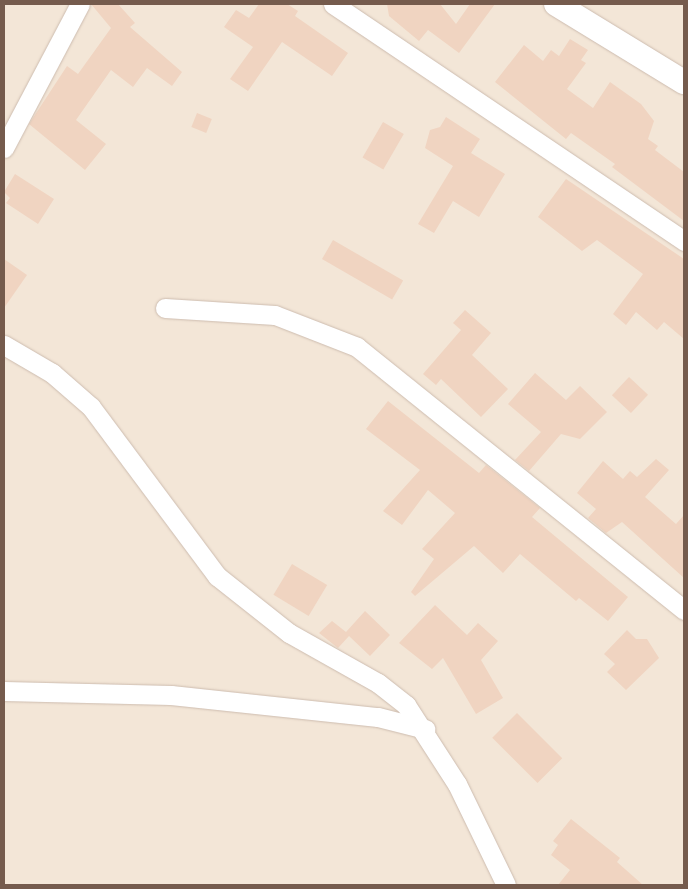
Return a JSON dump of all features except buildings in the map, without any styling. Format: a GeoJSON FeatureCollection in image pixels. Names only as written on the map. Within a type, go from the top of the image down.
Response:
{"type":"FeatureCollection","features":[{"type":"Feature","properties":{"kind":"street"},"geometry":{"type":"LineString","coordinates":[[4,148],[80,4]]}},
{"type":"Feature","properties":{"kind":"street"},"geometry":{"type":"LineString","coordinates":[[333,4],[684,242]]}},
{"type":"Feature","properties":{"kind":"street"},"geometry":{"type":"LineString","coordinates":[[556,4],[684,82]]}},
{"type":"Feature","properties":{"kind":"street"},"geometry":{"type":"LineString","coordinates":[[165,308],[275,315],[357,347],[684,610]]}},
{"type":"Feature","properties":{"kind":"street"},"geometry":{"type":"LineString","coordinates":[[4,345],[52,373],[91,407],[218,576],[290,633],[378,683],[406,705],[425,728],[506,885]]}},
{"type":"Feature","properties":{"kind":"street"},"geometry":{"type":"LineString","coordinates":[[4,690],[171,695],[378,718],[425,728]]}},
{"type":"Feature","properties":{"kind":"shaded area"},"geometry":{"type":"Polygon","coordinates":[[[4,4],[684,4],[684,885],[4,885],[4,4]]]}}]}
